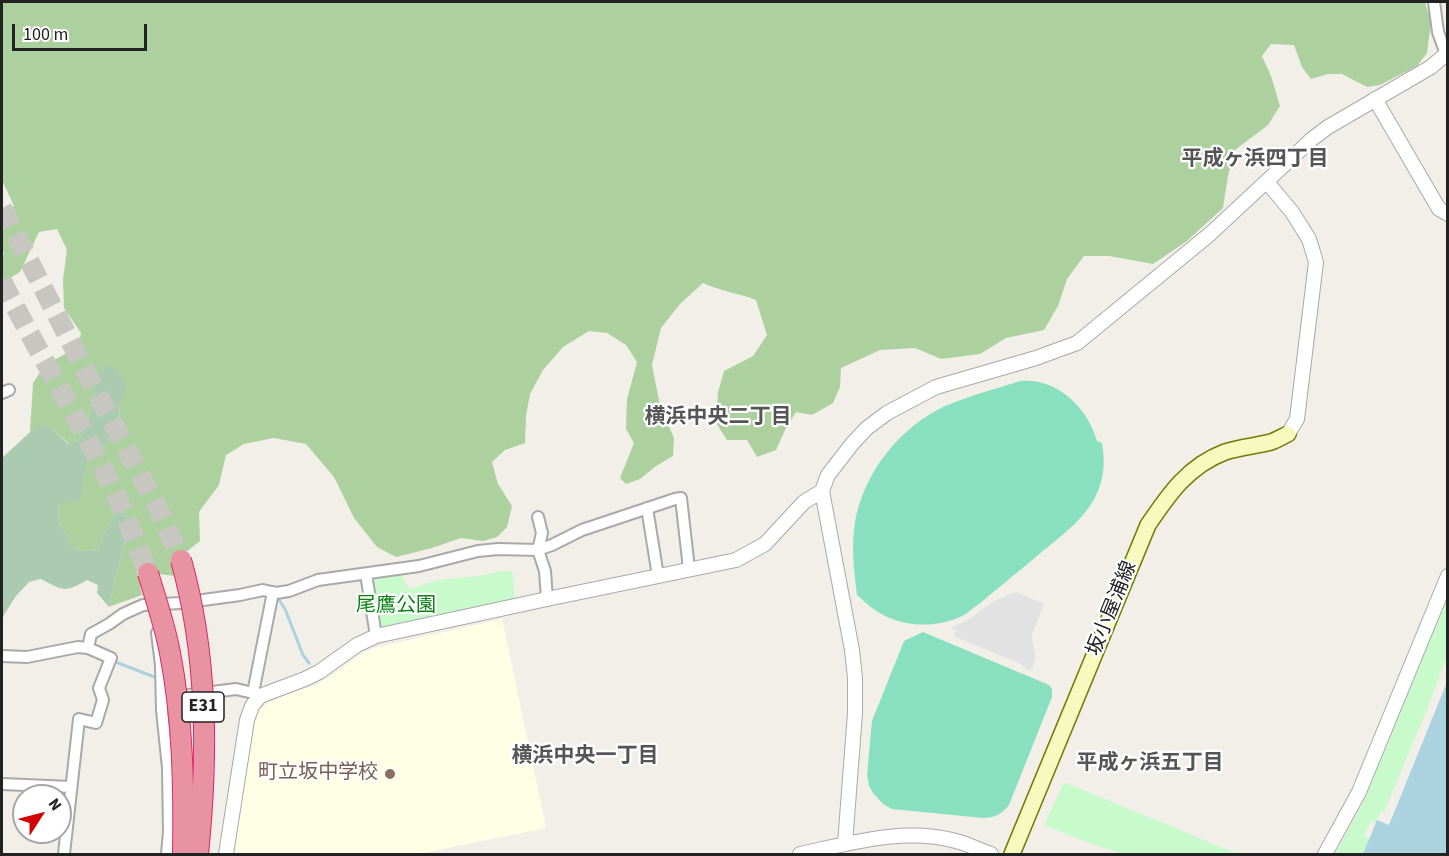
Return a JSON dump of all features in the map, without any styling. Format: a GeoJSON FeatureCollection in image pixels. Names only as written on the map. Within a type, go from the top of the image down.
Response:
{"type":"FeatureCollection","features":[{"type":"Feature","properties":{"kind":"highway","name":"E31"},"geometry":{"type":"LineString","coordinates":[[181,560],[188,584],[200,655],[205,742],[198,855]]}},
{"type":"Feature","properties":{"kind":"highway","name":"E31"},"geometry":{"type":"LineString","coordinates":[[148,573],[172,662],[180,722],[184,800],[183,855]]}},
{"type":"Feature","properties":{"kind":"highway"},"geometry":{"type":"LineString","coordinates":[[157,610],[169,682],[176,800],[172,855]]}},
{"type":"Feature","properties":{"kind":"highway"},"geometry":{"type":"LineString","coordinates":[[200,655],[210,735],[212,785],[210,855]]}},
{"type":"Feature","properties":{"kind":"main road","name":"坂小屋浦線"},"geometry":{"type":"LineString","coordinates":[[1012,855],[1148,525],[1169,494],[1185,476],[1199,465],[1224,452],[1272,442],[1288,434]]}},
{"type":"Feature","properties":{"kind":"street"},"geometry":{"type":"LineString","coordinates":[[842,849],[855,713],[855,678],[852,650],[822,491],[828,475],[867,428],[887,413],[936,387],[1036,358],[1077,343],[1210,234],[1328,127],[1431,67],[1447,54],[1438,32],[1434,2]]}},
{"type":"Feature","properties":{"kind":"street"},"geometry":{"type":"LineString","coordinates":[[1375,99],[1439,209],[1448,214]]}},
{"type":"Feature","properties":{"kind":"street"},"geometry":{"type":"LineString","coordinates":[[1267,182],[1292,212],[1309,239],[1316,262],[1297,418],[1288,434]]}},
{"type":"Feature","properties":{"kind":"street"},"geometry":{"type":"LineString","coordinates":[[162,699],[236,689],[260,696],[319,672],[357,645],[376,636],[736,560],[765,544],[804,502],[822,491]]}},
{"type":"Feature","properties":{"kind":"street"},"geometry":{"type":"LineString","coordinates":[[88,648],[91,633],[143,605],[157,610],[181,603],[240,596],[263,590],[289,591],[318,580],[419,566],[478,551],[538,550],[582,530],[681,498],[689,569]]}},
{"type":"Feature","properties":{"kind":"street"},"geometry":{"type":"LineString","coordinates":[[647,508],[658,576]]}},
{"type":"Feature","properties":{"kind":"street"},"geometry":{"type":"LineString","coordinates":[[538,517],[542,533],[538,550],[545,571],[548,599]]}},
{"type":"Feature","properties":{"kind":"street"},"geometry":{"type":"LineString","coordinates":[[366,574],[376,636]]}},
{"type":"Feature","properties":{"kind":"street"},"geometry":{"type":"LineString","coordinates":[[1325,855],[1359,792],[1448,576]]}},
{"type":"Feature","properties":{"kind":"street"},"geometry":{"type":"LineString","coordinates":[[226,855],[247,720],[255,696],[273,592]]}},
{"type":"Feature","properties":{"kind":"street"},"geometry":{"type":"LineString","coordinates":[[157,610],[168,768],[167,855]]}},
{"type":"Feature","properties":{"kind":"street"},"geometry":{"type":"LineString","coordinates":[[2,656],[27,657],[78,647],[88,648],[111,658],[99,688],[103,700],[96,723],[79,719],[71,784]]}},
{"type":"Feature","properties":{"kind":"street"},"geometry":{"type":"LineString","coordinates":[[800,855],[842,849],[889,836],[914,835],[957,841],[990,855]]}},
{"type":"Feature","properties":{"kind":"shaded area"},"geometry":{"type":"Polygon","coordinates":[[[108,364],[121,374],[128,390],[120,403],[119,422],[102,450],[86,464],[80,501],[58,502],[59,522],[71,545],[82,551],[98,549],[115,514],[124,512],[129,523],[109,607],[97,593],[98,585],[87,580],[64,589],[41,579],[29,582],[16,596],[2,618],[2,458],[41,424],[52,429],[69,444],[79,440],[89,418],[97,376],[108,364]]]}},
{"type":"Feature","properties":{"kind":"shaded area"},"geometry":{"type":"Polygon","coordinates":[[[1016,592],[1044,604],[1032,634],[1036,657],[1031,671],[1022,667],[1023,665],[954,636],[956,630],[951,628],[968,620],[992,602],[1016,592]]]}},
{"type":"Feature","properties":{"kind":"shaded area","name":"町立坂中学校"},"geometry":{"type":"Polygon","coordinates":[[[502,619],[546,828],[418,854],[234,854],[254,720],[259,710],[268,703],[328,678],[362,653],[374,648],[502,619]]]}},
{"type":"Feature","properties":{"kind":"green space"},"geometry":{"type":"Polygon","coordinates":[[[2,2],[1425,2],[1431,23],[1427,53],[1417,66],[1380,85],[1367,87],[1342,74],[1328,74],[1311,79],[1302,67],[1294,45],[1271,44],[1262,56],[1280,106],[1268,125],[1235,150],[1223,208],[1187,241],[1153,264],[1109,256],[1084,256],[1067,279],[1058,306],[1044,330],[1006,338],[980,354],[941,359],[915,348],[880,350],[841,368],[840,387],[833,403],[812,415],[796,412],[776,450],[757,457],[747,440],[727,440],[716,423],[718,392],[724,371],[753,356],[767,335],[756,300],[703,283],[680,304],[661,328],[652,365],[660,405],[674,438],[673,456],[640,479],[626,484],[620,478],[634,443],[626,429],[627,399],[637,362],[626,345],[607,333],[589,331],[563,347],[543,370],[530,394],[525,443],[505,450],[492,462],[498,484],[512,506],[507,527],[497,537],[483,541],[461,538],[396,557],[377,547],[354,518],[334,477],[306,444],[274,438],[244,444],[226,455],[219,485],[199,512],[200,541],[186,552],[174,556],[175,576],[159,574],[151,564],[137,571],[142,595],[109,607],[129,523],[124,512],[115,514],[98,549],[82,551],[71,545],[59,522],[58,502],[84,480],[85,464],[102,450],[119,422],[120,403],[97,376],[89,418],[79,440],[70,444],[52,429],[41,425],[30,432],[33,383],[45,365],[78,347],[81,333],[64,308],[63,279],[67,250],[57,229],[39,232],[20,272],[2,283],[2,256],[4,254],[2,218],[14,206],[2,180],[2,2]]]}},
{"type":"Feature","properties":{"kind":"green space"},"geometry":{"type":"Polygon","coordinates":[[[1020,381],[1046,384],[1069,397],[1086,417],[1097,441],[1102,443],[1104,463],[1102,480],[1088,509],[1065,533],[964,615],[942,623],[919,624],[896,620],[875,610],[857,595],[853,549],[854,531],[867,486],[886,453],[913,426],[945,406],[1020,381]]]}},
{"type":"Feature","properties":{"kind":"green space","name":"尾鷹公園"},"geometry":{"type":"Polygon","coordinates":[[[512,571],[515,603],[379,633],[371,576],[402,572],[409,589],[436,581],[512,571]]]}},
{"type":"Feature","properties":{"kind":"green space"},"geometry":{"type":"Polygon","coordinates":[[[1447,594],[1447,657],[1384,812],[1381,811],[1376,823],[1371,821],[1364,836],[1370,839],[1363,854],[1335,854],[1363,803],[1447,594]]]}},
{"type":"Feature","properties":{"kind":"green space"},"geometry":{"type":"Polygon","coordinates":[[[923,632],[1049,685],[1052,689],[1052,697],[1009,805],[994,816],[983,818],[892,809],[883,804],[869,786],[867,775],[872,721],[904,641],[923,632]]]}},
{"type":"Feature","properties":{"kind":"green space"},"geometry":{"type":"Polygon","coordinates":[[[1064,782],[1238,854],[1122,854],[1044,825],[1064,782]]]}},
{"type":"Feature","properties":{"kind":"water"},"geometry":{"type":"Polygon","coordinates":[[[1447,682],[1447,854],[1363,854],[1377,820],[1389,825],[1447,682]]]}},
{"type":"Feature","properties":{"kind":"waterway"},"geometry":{"type":"LineString","coordinates":[[277,597],[285,609],[303,655],[309,663]]}},
{"type":"Feature","properties":{"kind":"waterway"},"geometry":{"type":"LineString","coordinates":[[113,661],[157,678]]}},
{"type":"Feature","properties":{"kind":"tunnel"},"geometry":{"type":"LineString","coordinates":[[2,208],[158,508],[181,560]]}},
{"type":"Feature","properties":{"kind":"tunnel"},"geometry":{"type":"LineString","coordinates":[[2,281],[105,473],[148,573]]}},
{"type":"Feature","properties":{"kind":"place","name":"町立坂中学校"},"geometry":{"type":"Point","coordinates":[390,774]}},
{"type":"Feature","properties":{"kind":"district","name":"平成ヶ浜四丁目"},"geometry":{"type":"Point","coordinates":[1255,160]}},
{"type":"Feature","properties":{"kind":"district","name":"横浜中央二丁目"},"geometry":{"type":"Point","coordinates":[718,418]}},
{"type":"Feature","properties":{"kind":"district","name":"横浜中央一丁目"},"geometry":{"type":"Point","coordinates":[585,757]}},
{"type":"Feature","properties":{"kind":"district","name":"平成ヶ浜五丁目"},"geometry":{"type":"Point","coordinates":[1150,764]}}]}
